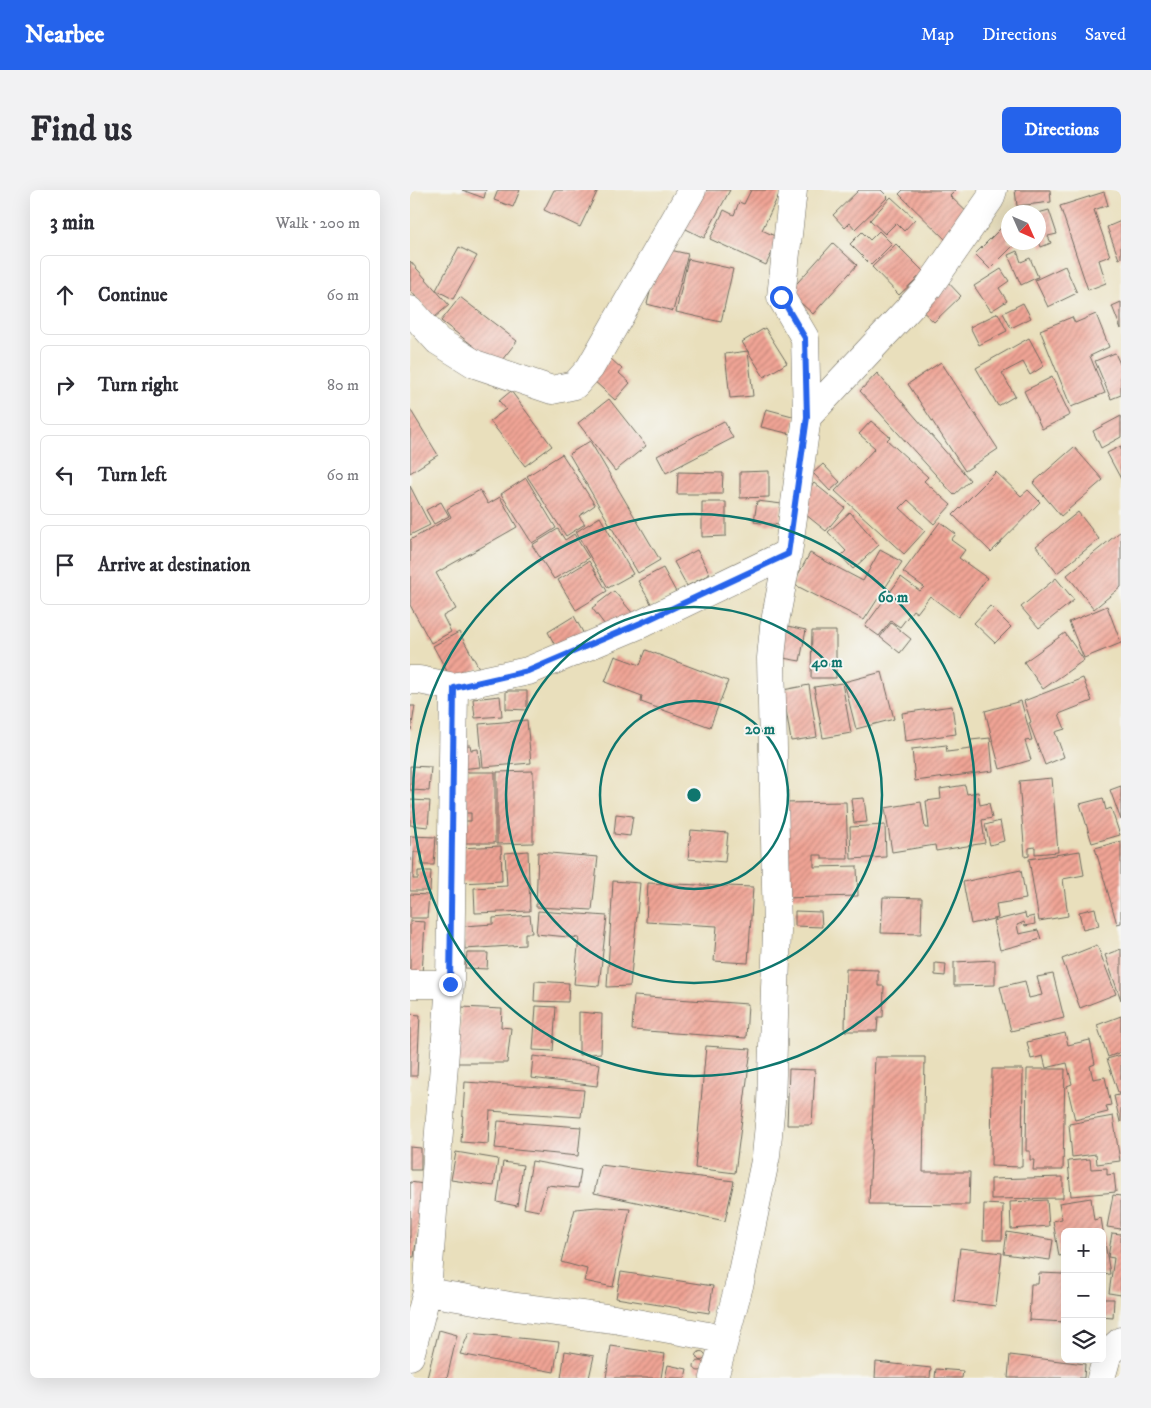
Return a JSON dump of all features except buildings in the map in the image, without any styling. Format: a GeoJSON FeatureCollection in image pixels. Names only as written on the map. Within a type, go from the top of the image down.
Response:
{"type":"FeatureCollection","features":[{"type":"Feature","properties":{"kind":"street"},"geometry":{"type":"LineString","coordinates":[[410,310],[438,341],[475,364],[552,390],[575,385],[590,368],[692,190]]}},
{"type":"Feature","properties":{"kind":"street"},"geometry":{"type":"LineString","coordinates":[[714,1378],[740,1282],[766,1156],[771,1103],[777,931],[771,658],[774,627],[788,554],[807,417],[805,338],[781,297],[793,190]]}},
{"type":"Feature","properties":{"kind":"street"},"geometry":{"type":"LineString","coordinates":[[807,417],[928,288],[990,199],[993,190]]}},
{"type":"Feature","properties":{"kind":"street"},"geometry":{"type":"LineString","coordinates":[[410,680],[419,680],[454,688],[528,671],[643,622],[788,554]]}},
{"type":"Feature","properties":{"kind":"street"},"geometry":{"type":"LineString","coordinates":[[410,1356],[427,1292],[450,984],[454,688]]}},
{"type":"Feature","properties":{"kind":"street"},"geometry":{"type":"LineString","coordinates":[[410,984],[450,984]]}},
{"type":"Feature","properties":{"kind":"street"},"geometry":{"type":"LineString","coordinates":[[427,1292],[516,1307],[614,1319],[708,1336],[724,1341]]}},
{"type":"Feature","properties":{"kind":"street"},"geometry":{"type":"LineString","coordinates":[[1101,1378],[1108,1353],[1121,1341]]}},
{"type":"Feature","properties":{"kind":"route"},"geometry":{"type":"LineString","coordinates":[[450,984],[454,688],[528,671],[643,622],[788,554],[807,417],[805,338],[781,297]]}}]}
